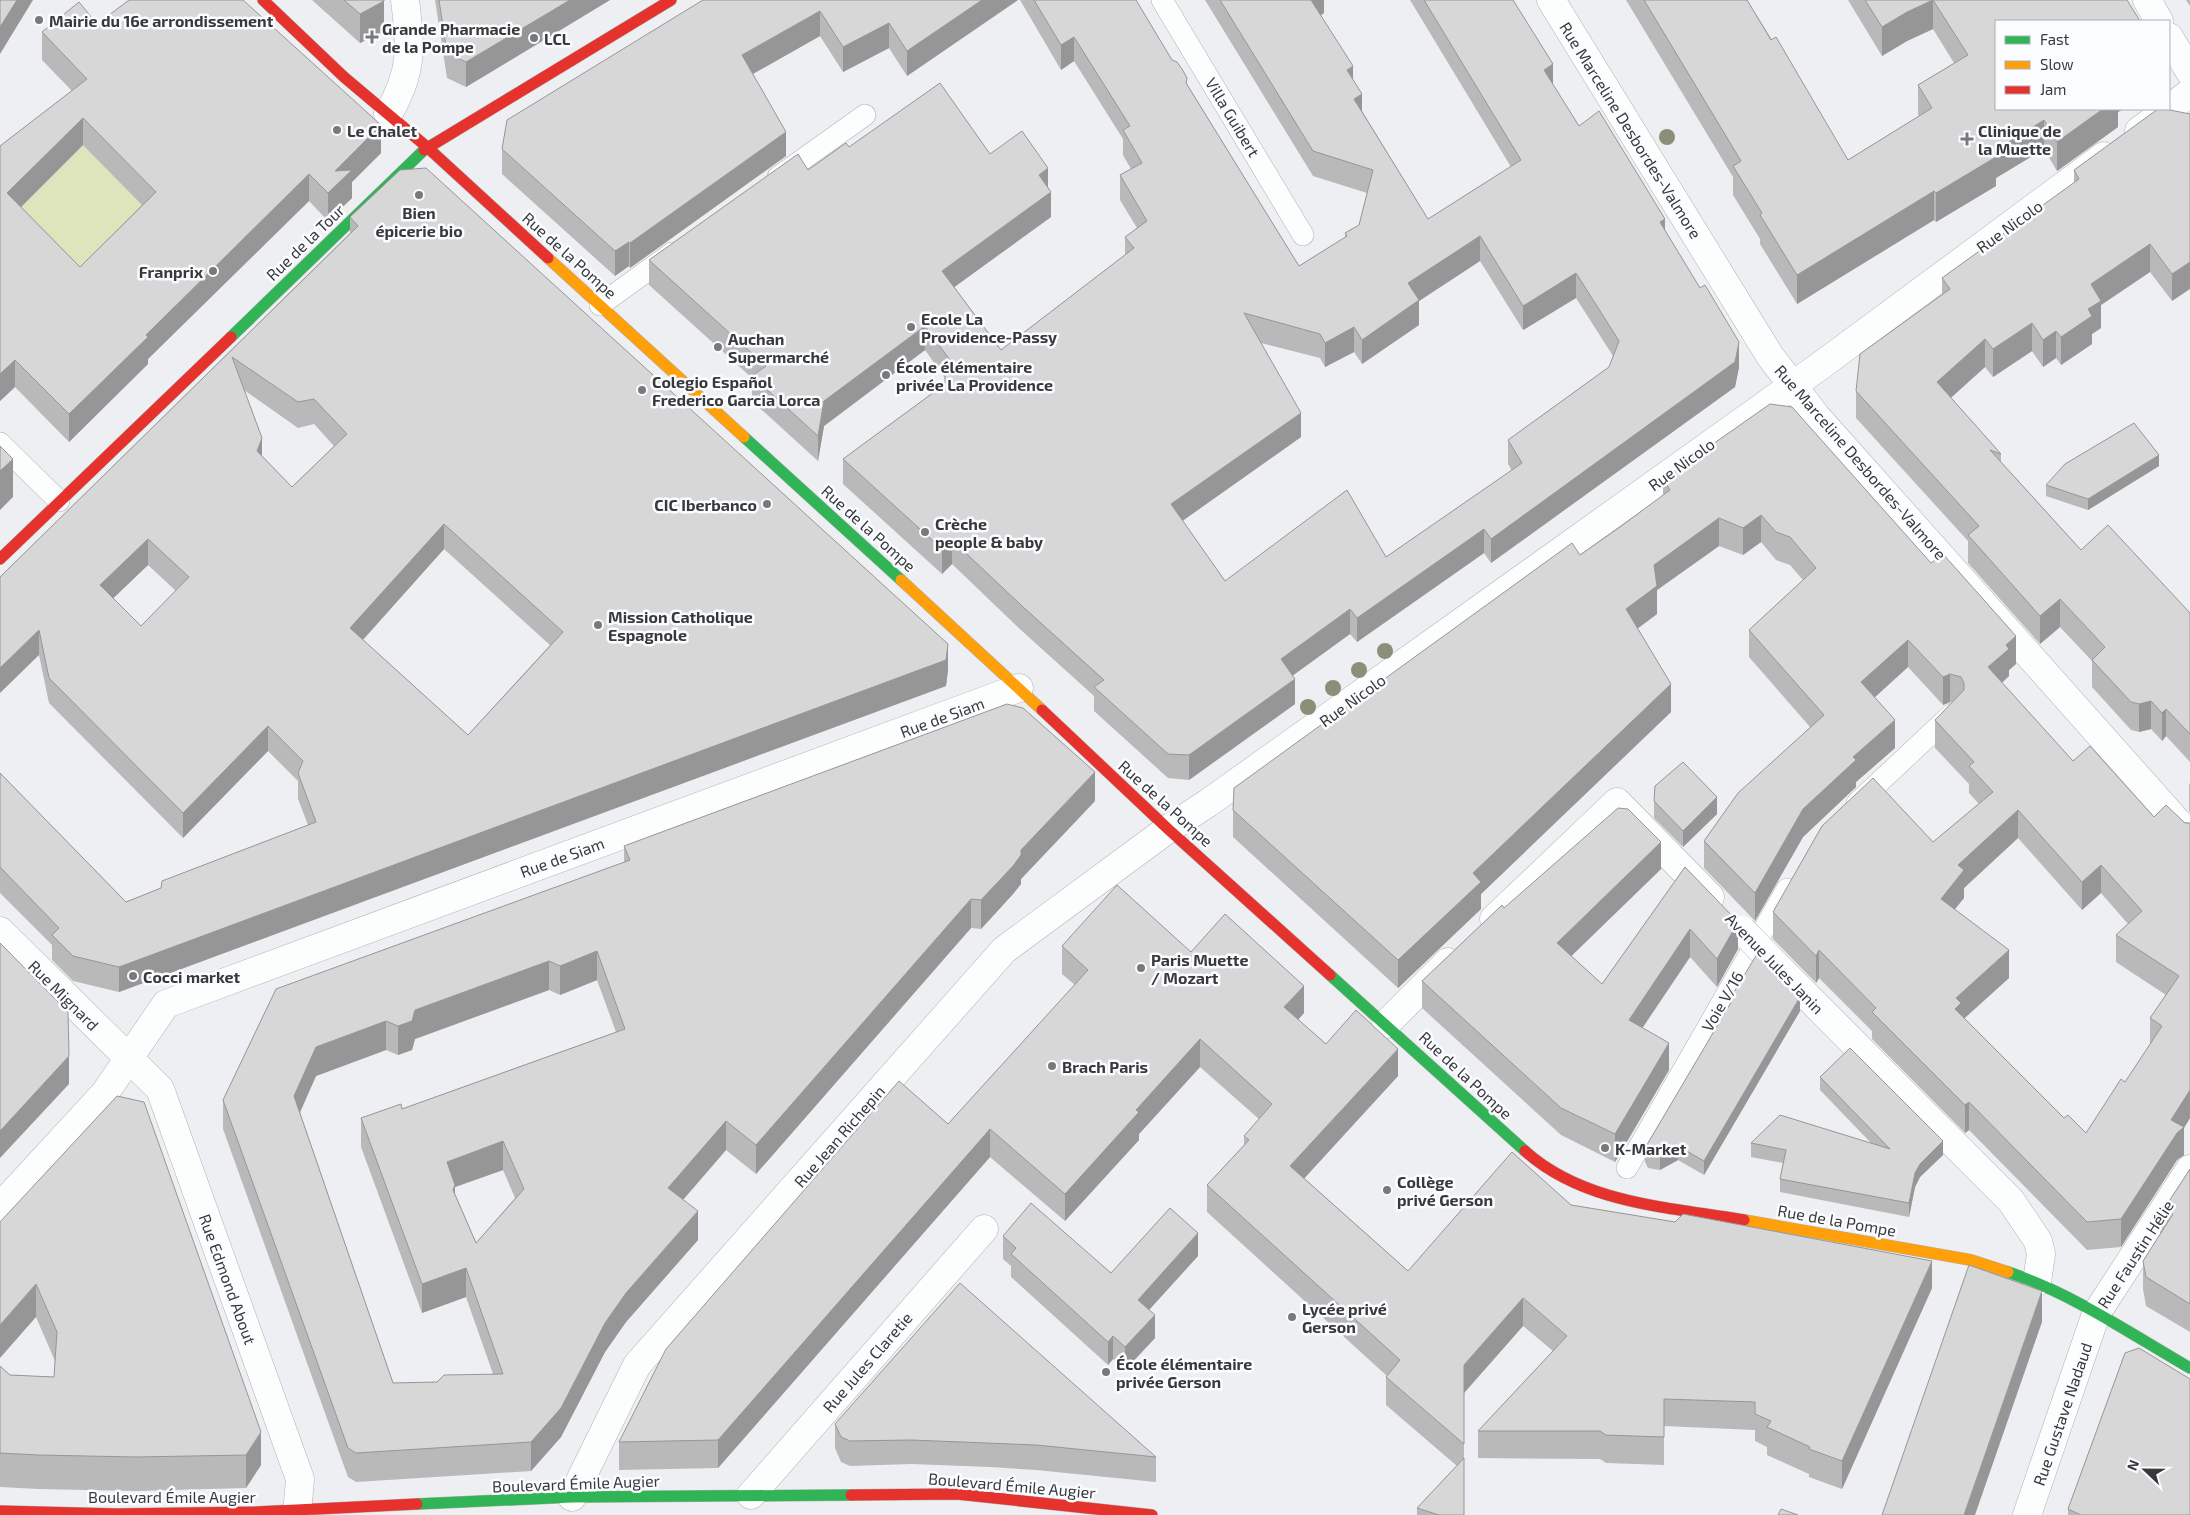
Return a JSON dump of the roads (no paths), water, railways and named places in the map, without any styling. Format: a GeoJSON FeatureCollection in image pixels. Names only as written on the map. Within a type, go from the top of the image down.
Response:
{"type":"FeatureCollection","features":[{"type":"Feature","properties":{"kind":"street","name":"Rue de la Pompe"},"geometry":{"type":"LineString","coordinates":[[263,0],[344,77],[427,147],[1019,688],[1168,829],[1528,1154],[1567,1181],[1610,1197],[1971,1260],[2037,1282],[2190,1368]]}},
{"type":"Feature","properties":{"kind":"street"},"geometry":{"type":"LineString","coordinates":[[388,114],[400,93],[408,70],[410,38],[405,0]]}},
{"type":"Feature","properties":{"kind":"street","name":"Rue de la Tour"},"geometry":{"type":"LineString","coordinates":[[0,559],[427,147],[671,0]]}},
{"type":"Feature","properties":{"kind":"street","name":"Rue Marceline Desbordes-Valmore"},"geometry":{"type":"LineString","coordinates":[[1551,0],[1770,356],[1792,385],[1816,416],[2190,836]]}},
{"type":"Feature","properties":{"kind":"street"},"geometry":{"type":"LineString","coordinates":[[2147,0],[2159,20]]}},
{"type":"Feature","properties":{"kind":"street"},"geometry":{"type":"LineString","coordinates":[[2170,38],[2190,72]]}},
{"type":"Feature","properties":{"kind":"street","name":"Rue Nicolo"},"geometry":{"type":"LineString","coordinates":[[2170,108],[2190,93]]}},
{"type":"Feature","properties":{"kind":"street","name":"Rue Nicolo"},"geometry":{"type":"LineString","coordinates":[[1168,829],[1792,385],[2167,110]]}},
{"type":"Feature","properties":{"kind":"street","name":"Rue de Siam"},"geometry":{"type":"LineString","coordinates":[[0,1207],[105,1093],[166,1004],[1019,688]]}},
{"type":"Feature","properties":{"kind":"street","name":"Avenue Jules Janin"},"geometry":{"type":"LineString","coordinates":[[1386,1024],[1617,802],[2010,1201],[2038,1241],[2041,1254],[2037,1282]]}},
{"type":"Feature","properties":{"kind":"street","name":"Rue Jean Richepin"},"geometry":{"type":"LineString","coordinates":[[572,1497],[637,1365],[1004,950],[1168,829]]}},
{"type":"Feature","properties":{"kind":"street","name":"Rue Mignard"},"geometry":{"type":"LineString","coordinates":[[0,931],[129,1058]]}},
{"type":"Feature","properties":{"kind":"street","name":"Rue Edmond About"},"geometry":{"type":"LineString","coordinates":[[129,1058],[160,1089],[300,1479],[297,1513]]}},
{"type":"Feature","properties":{"kind":"street","name":"Rue Faustin Hélie"},"geometry":{"type":"LineString","coordinates":[[2096,1314],[2190,1169]]}},
{"type":"Feature","properties":{"kind":"street","name":"Rue Jules Claretie"},"geometry":{"type":"LineString","coordinates":[[751,1495],[984,1229]]}},
{"type":"Feature","properties":{"kind":"street","name":"Rue Gustave Nadaud"},"geometry":{"type":"LineString","coordinates":[[2027,1515],[2096,1314]]}},
{"type":"Feature","properties":{"kind":"street","name":"Boulevard Émile Augier"},"geometry":{"type":"LineString","coordinates":[[0,1511],[117,1514],[297,1513],[572,1497],[957,1494],[1152,1515]]}},
{"type":"Feature","properties":{"kind":"lane","name":"Villa Guibert"},"geometry":{"type":"LineString","coordinates":[[1162,0],[1303,235]]}},
{"type":"Feature","properties":{"kind":"lane"},"geometry":{"type":"LineString","coordinates":[[763,188],[865,115]]}},
{"type":"Feature","properties":{"kind":"lane"},"geometry":{"type":"LineString","coordinates":[[600,305],[684,244]]}},
{"type":"Feature","properties":{"kind":"lane"},"geometry":{"type":"LineString","coordinates":[[0,443],[59,501]]}},
{"type":"Feature","properties":{"kind":"lane"},"geometry":{"type":"LineString","coordinates":[[1840,819],[1952,714]]}},
{"type":"Feature","properties":{"kind":"lane","name":"Voie V/16"},"geometry":{"type":"LineString","coordinates":[[1627,1168],[1797,871]]}},
{"type":"Feature","properties":{"kind":"place","name":"Mairie du 16e arrondissement"},"geometry":{"type":"Point","coordinates":[39,20]}},
{"type":"Feature","properties":{"kind":"place","name":"Grande Pharmacie de la Pompe"},"geometry":{"type":"Point","coordinates":[372,37]}},
{"type":"Feature","properties":{"kind":"place","name":"LCL"},"geometry":{"type":"Point","coordinates":[534,38]}},
{"type":"Feature","properties":{"kind":"place","name":"Le Chalet"},"geometry":{"type":"Point","coordinates":[337,130]}},
{"type":"Feature","properties":{"kind":"place","name":"Clinique de la Muette"},"geometry":{"type":"Point","coordinates":[1967,139]}},
{"type":"Feature","properties":{"kind":"place","name":"Bien épicerie bio"},"geometry":{"type":"Point","coordinates":[419,195]}},
{"type":"Feature","properties":{"kind":"place","name":"Franprix"},"geometry":{"type":"Point","coordinates":[213,271]}},
{"type":"Feature","properties":{"kind":"place","name":"Ecole La Providence-Passy"},"geometry":{"type":"Point","coordinates":[911,327]}},
{"type":"Feature","properties":{"kind":"place","name":"Auchan Supermarché"},"geometry":{"type":"Point","coordinates":[718,347]}},
{"type":"Feature","properties":{"kind":"place","name":"École élémentaire privée La Providence"},"geometry":{"type":"Point","coordinates":[886,375]}},
{"type":"Feature","properties":{"kind":"place","name":"Colegio Español Frederico Garcia Lorca"},"geometry":{"type":"Point","coordinates":[642,390]}},
{"type":"Feature","properties":{"kind":"place","name":"CIC Iberbanco"},"geometry":{"type":"Point","coordinates":[767,504]}},
{"type":"Feature","properties":{"kind":"place","name":"Crèche people & baby"},"geometry":{"type":"Point","coordinates":[925,532]}},
{"type":"Feature","properties":{"kind":"place","name":"Mission Catholique Espagnole"},"geometry":{"type":"Point","coordinates":[598,625]}},
{"type":"Feature","properties":{"kind":"place","name":"Paris Muette / Mozart"},"geometry":{"type":"Point","coordinates":[1141,968]}},
{"type":"Feature","properties":{"kind":"place","name":"Cocci market"},"geometry":{"type":"Point","coordinates":[133,976]}},
{"type":"Feature","properties":{"kind":"place","name":"Brach Paris"},"geometry":{"type":"Point","coordinates":[1052,1066]}},
{"type":"Feature","properties":{"kind":"place","name":"K-Market"},"geometry":{"type":"Point","coordinates":[1605,1148]}},
{"type":"Feature","properties":{"kind":"place","name":"Collège privé Gerson"},"geometry":{"type":"Point","coordinates":[1387,1190]}},
{"type":"Feature","properties":{"kind":"place","name":"Lycée privé Gerson"},"geometry":{"type":"Point","coordinates":[1292,1317]}},
{"type":"Feature","properties":{"kind":"place","name":"École élémentaire privée Gerson"},"geometry":{"type":"Point","coordinates":[1106,1372]}}]}
